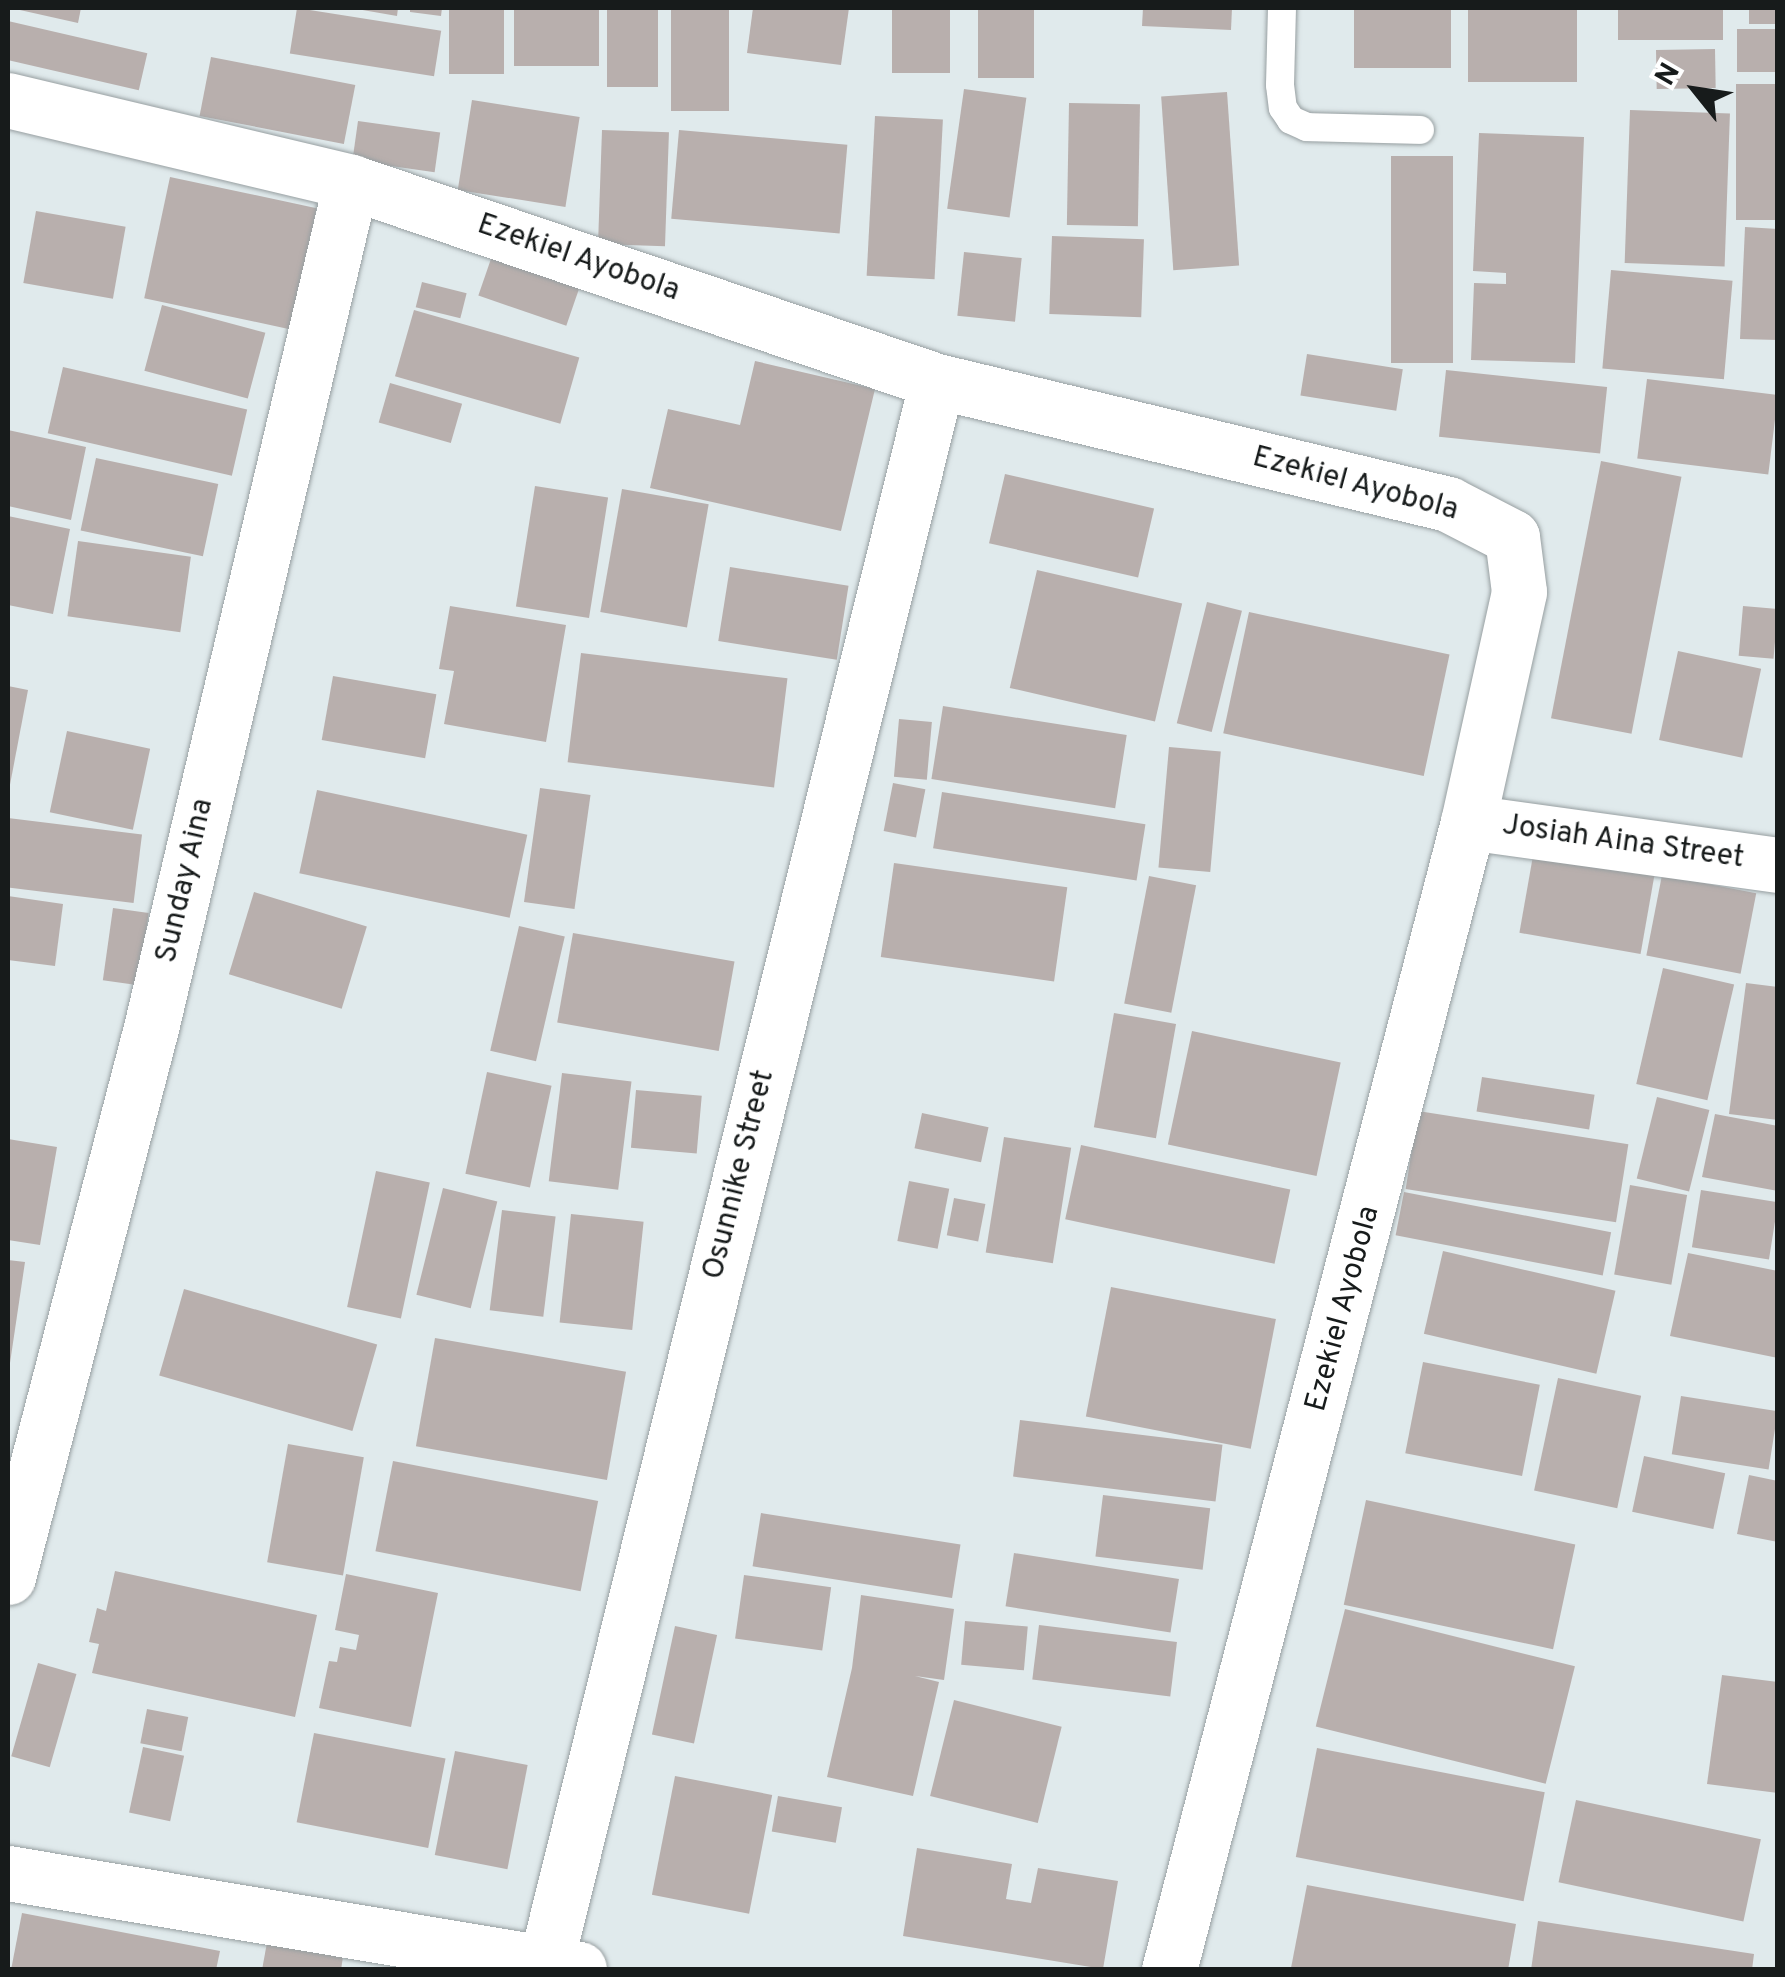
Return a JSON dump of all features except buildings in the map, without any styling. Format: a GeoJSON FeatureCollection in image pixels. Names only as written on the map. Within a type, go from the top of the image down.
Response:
{"type":"FeatureCollection","features":[{"type":"Feature","properties":{"kind":"street","name":"Ezekiel Ayobola"},"geometry":{"type":"LineString","coordinates":[[8,100],[351,182],[937,381],[1448,504],[1512,537],[1519,592],[1468,822],[1170,1970]]}},
{"type":"Feature","properties":{"kind":"street","name":"Sunday Aina"},"geometry":{"type":"LineString","coordinates":[[8,1578],[151,1028],[351,182]]}},
{"type":"Feature","properties":{"kind":"street","name":"Osunnike Street"},"geometry":{"type":"LineString","coordinates":[[557,1968],[937,381]]}},
{"type":"Feature","properties":{"kind":"street","name":"Josiah Aina Street"},"geometry":{"type":"LineString","coordinates":[[1468,822],[1778,865]]}},
{"type":"Feature","properties":{"kind":"street"},"geometry":{"type":"LineString","coordinates":[[8,1873],[557,1968]]}},
{"type":"Feature","properties":{"kind":"lane"},"geometry":{"type":"LineString","coordinates":[[1282,8],[1280,85],[1282,108],[1291,120],[1307,126],[1420,130]]}}]}
